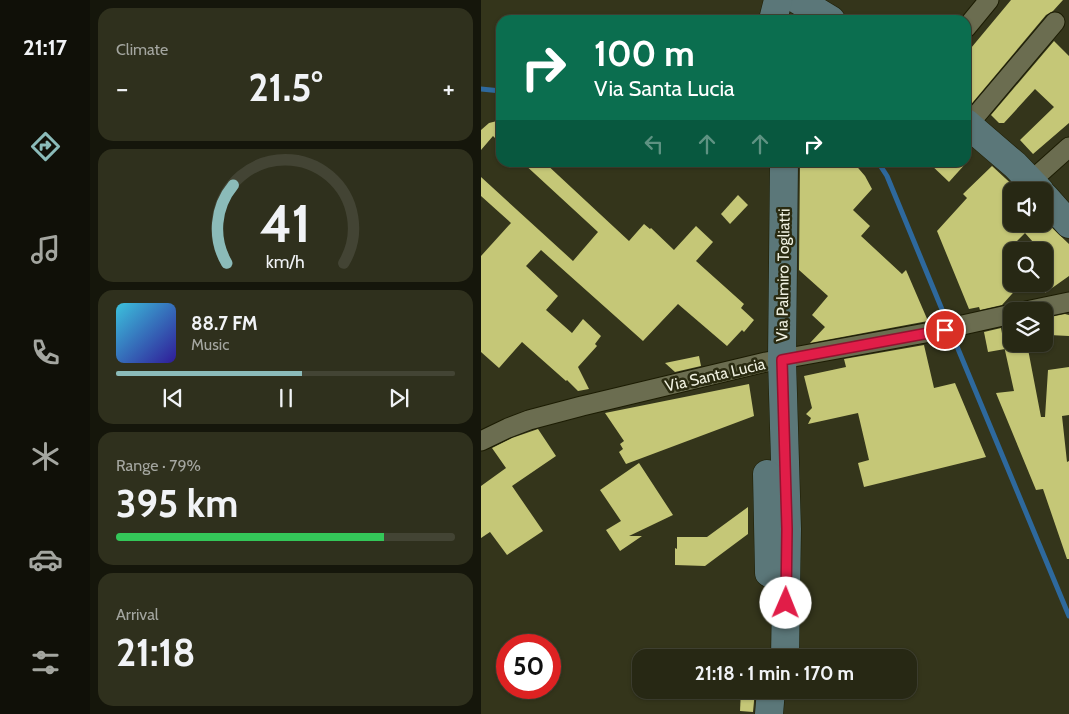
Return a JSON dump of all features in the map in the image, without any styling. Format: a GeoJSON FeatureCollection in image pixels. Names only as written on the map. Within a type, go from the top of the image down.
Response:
{"type":"FeatureCollection","features":[{"type":"Feature","properties":{"kind":"main road"},"geometry":{"type":"LineString","coordinates":[[774,15],[778,0]]}},
{"type":"Feature","properties":{"kind":"main road"},"geometry":{"type":"LineString","coordinates":[[792,15],[797,0],[822,15]]}},
{"type":"Feature","properties":{"kind":"main road"},"geometry":{"type":"LineString","coordinates":[[971,127],[1015,165],[1032,182]]}},
{"type":"Feature","properties":{"kind":"main road","name":"Via Palmiro Togliatti"},"geometry":{"type":"LineString","coordinates":[[767,167],[774,361],[787,529],[785,649]]}},
{"type":"Feature","properties":{"kind":"main road","name":"Via Palmiro Togliatti"},"geometry":{"type":"LineString","coordinates":[[772,649],[767,527],[784,167]]}},
{"type":"Feature","properties":{"kind":"main road"},"geometry":{"type":"LineString","coordinates":[[769,714],[770,699]]}},
{"type":"Feature","properties":{"kind":"main road"},"geometry":{"type":"LineString","coordinates":[[782,714],[783,699]]}},
{"type":"Feature","properties":{"kind":"street"},"geometry":{"type":"LineString","coordinates":[[971,22],[989,0]]}},
{"type":"Feature","properties":{"kind":"street"},"geometry":{"type":"LineString","coordinates":[[971,119],[1055,22]]}},
{"type":"Feature","properties":{"kind":"street"},"geometry":{"type":"LineString","coordinates":[[1053,204],[1069,147]]}},
{"type":"Feature","properties":{"kind":"street"},"geometry":{"type":"LineString","coordinates":[[1053,305],[1069,302]]}},
{"type":"Feature","properties":{"kind":"street","name":"Via Santa Lucia"},"geometry":{"type":"LineString","coordinates":[[481,441],[529,420],[592,403],[774,361],[972,324],[1003,316]]}},
{"type":"Feature","properties":{"kind":"building"},"geometry":{"type":"Polygon","coordinates":[[[1011,0],[1063,0],[1053,11],[1046,15],[971,104],[971,48],[1011,0]]]}},
{"type":"Feature","properties":{"kind":"building"},"geometry":{"type":"Polygon","coordinates":[[[1054,41],[1069,56],[1069,123],[1033,154],[1020,140],[1054,107],[1035,89],[1004,123],[999,123],[991,115],[1054,41]]]}},
{"type":"Feature","properties":{"kind":"building"},"geometry":{"type":"Polygon","coordinates":[[[496,121],[496,139],[493,136],[481,150],[481,130],[489,123],[496,121]]]}},
{"type":"Feature","properties":{"kind":"building"},"geometry":{"type":"Polygon","coordinates":[[[992,166],[1009,182],[1003,182],[1003,232],[1053,232],[1053,229],[1069,244],[1069,276],[1053,287],[1053,242],[1033,242],[1025,233],[1016,242],[1003,242],[1003,292],[1014,292],[1002,305],[980,310],[979,307],[969,309],[937,231],[967,198],[963,194],[992,166]]]}},
{"type":"Feature","properties":{"kind":"building"},"geometry":{"type":"Polygon","coordinates":[[[527,167],[549,167],[629,241],[644,224],[651,228],[674,250],[696,226],[713,242],[696,261],[744,304],[741,308],[754,320],[744,332],[742,330],[727,346],[678,304],[643,341],[541,250],[526,266],[558,296],[546,310],[572,333],[583,319],[601,336],[595,344],[597,346],[578,367],[589,389],[578,391],[522,342],[499,368],[481,352],[481,256],[511,223],[481,196],[481,177],[573,261],[598,232],[527,167]]]}},
{"type":"Feature","properties":{"kind":"building"},"geometry":{"type":"Polygon","coordinates":[[[800,167],[857,167],[872,189],[853,210],[870,226],[861,236],[902,274],[906,270],[928,321],[810,343],[825,327],[812,315],[828,296],[799,270],[800,167]]]}},
{"type":"Feature","properties":{"kind":"building"},"geometry":{"type":"Polygon","coordinates":[[[933,167],[962,167],[949,182],[933,167]]]}},
{"type":"Feature","properties":{"kind":"building"},"geometry":{"type":"Polygon","coordinates":[[[738,195],[748,205],[730,224],[721,214],[738,195]]]}},
{"type":"Feature","properties":{"kind":"building"},"geometry":{"type":"Polygon","coordinates":[[[1069,315],[1069,336],[1053,335],[1053,316],[1069,315]]]}},
{"type":"Feature","properties":{"kind":"building"},"geometry":{"type":"Polygon","coordinates":[[[1001,328],[1003,349],[988,352],[984,332],[1001,328]]]}},
{"type":"Feature","properties":{"kind":"building"},"geometry":{"type":"Polygon","coordinates":[[[924,345],[934,388],[955,383],[986,457],[864,487],[858,463],[869,460],[858,413],[808,424],[811,418],[806,414],[812,408],[804,376],[846,367],[844,359],[924,345]]]}},
{"type":"Feature","properties":{"kind":"building"},"geometry":{"type":"Polygon","coordinates":[[[1005,352],[1029,352],[1041,417],[1045,417],[1048,370],[1069,367],[1069,415],[1062,416],[1067,462],[1069,461],[1069,559],[1067,559],[1043,489],[1036,490],[996,393],[1014,391],[1005,352]]]}},
{"type":"Feature","properties":{"kind":"building"},"geometry":{"type":"Polygon","coordinates":[[[699,356],[701,366],[675,372],[665,363],[699,356]]]}},
{"type":"Feature","properties":{"kind":"building"},"geometry":{"type":"Polygon","coordinates":[[[749,384],[754,416],[626,464],[619,452],[623,449],[620,444],[624,441],[605,413],[749,384]]]}},
{"type":"Feature","properties":{"kind":"building"},"geometry":{"type":"Polygon","coordinates":[[[538,429],[556,456],[512,486],[543,531],[507,555],[490,532],[481,538],[481,486],[506,468],[492,448],[512,438],[538,429]]]}},
{"type":"Feature","properties":{"kind":"building"},"geometry":{"type":"Polygon","coordinates":[[[639,463],[673,515],[629,536],[642,536],[620,551],[606,530],[621,521],[600,490],[639,463]]]}},
{"type":"Feature","properties":{"kind":"building"},"geometry":{"type":"Polygon","coordinates":[[[748,507],[748,534],[705,566],[675,565],[677,537],[707,537],[748,507]]]}},
{"type":"Feature","properties":{"kind":"building"},"geometry":{"type":"Polygon","coordinates":[[[741,699],[754,699],[753,712],[740,711],[741,699]]]}},
{"type":"Feature","properties":{"kind":"waterway"},"geometry":{"type":"LineString","coordinates":[[481,89],[496,90]]}},
{"type":"Feature","properties":{"kind":"waterway"},"geometry":{"type":"LineString","coordinates":[[881,167],[887,176],[948,324]]}},
{"type":"Feature","properties":{"kind":"waterway"},"geometry":{"type":"LineString","coordinates":[[951,332],[1069,616]]}},
{"type":"Feature","properties":{"kind":"route"},"geometry":{"type":"LineString","coordinates":[[786,603],[787,529],[782,360],[945,330]]}}]}
